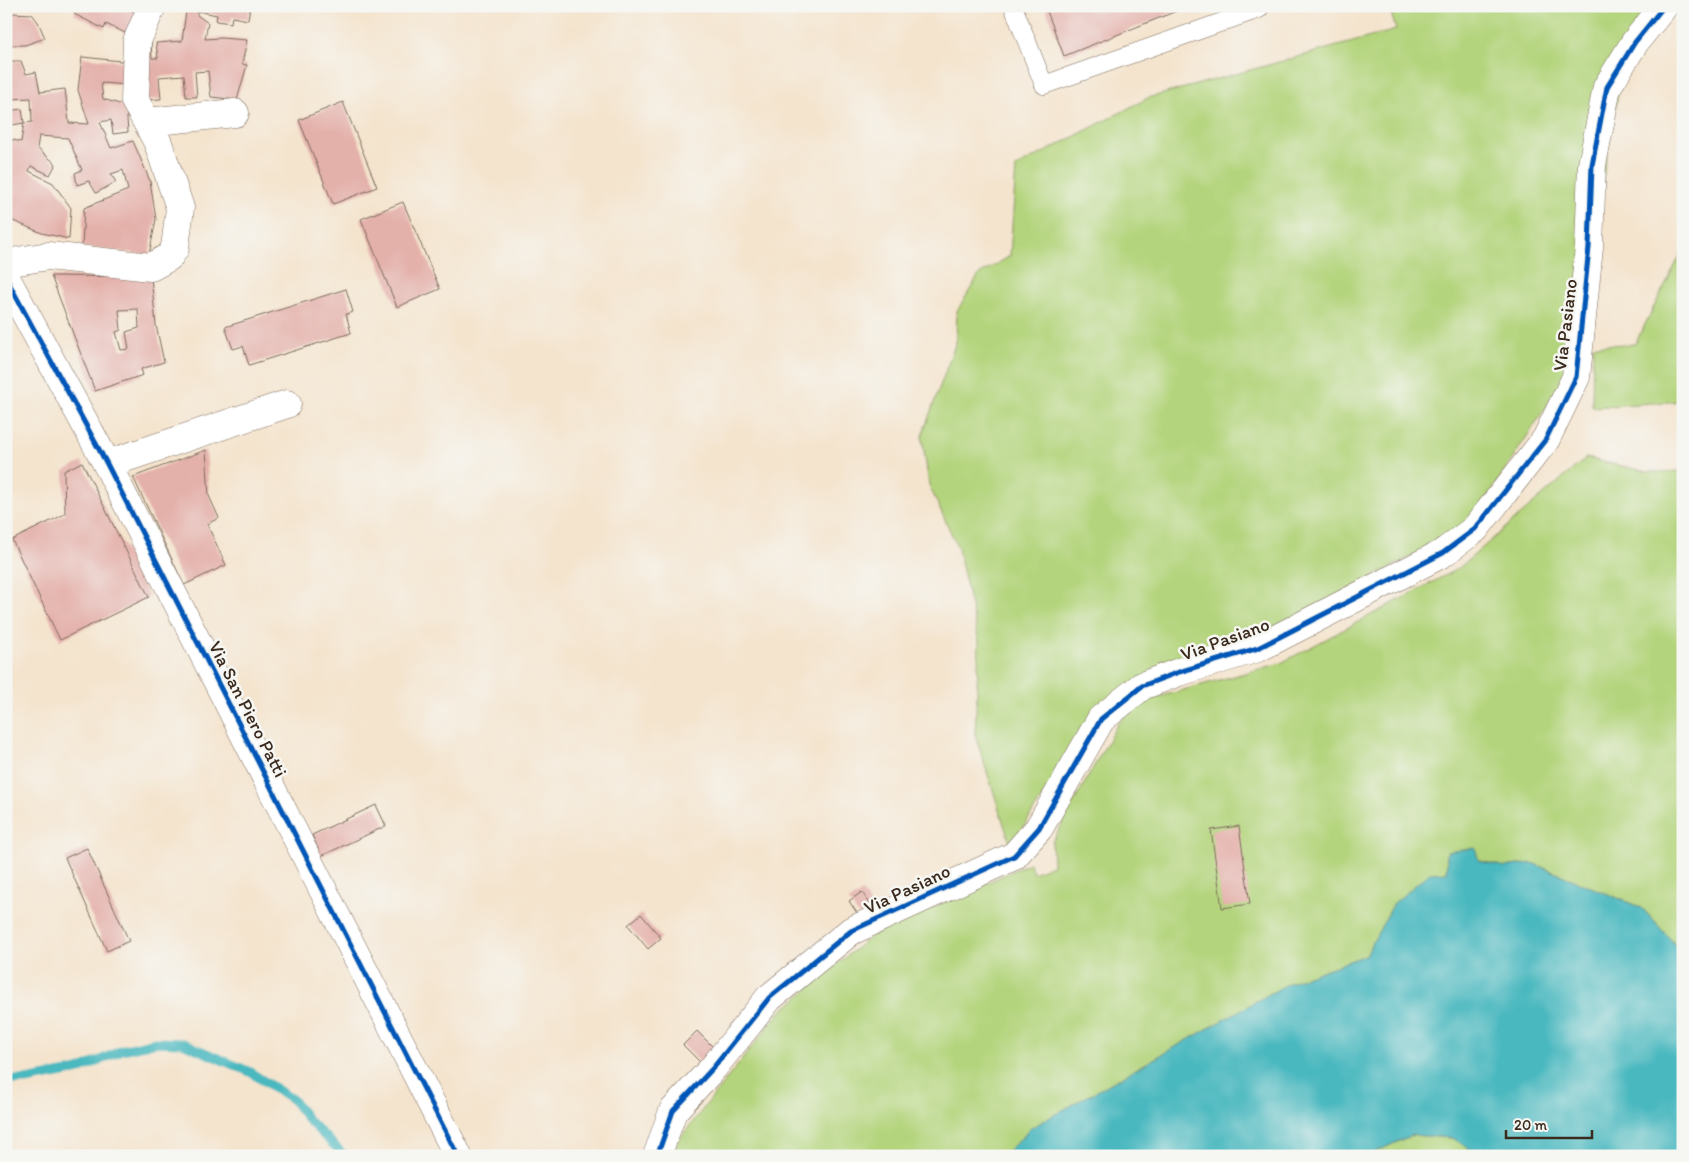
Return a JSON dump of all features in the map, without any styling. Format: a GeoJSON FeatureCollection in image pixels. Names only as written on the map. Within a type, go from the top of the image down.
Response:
{"type":"FeatureCollection","features":[{"type":"Feature","properties":{"kind":"street"},"geometry":{"type":"LineString","coordinates":[[6,263],[48,256],[151,267],[169,258],[175,248],[180,208],[158,143],[135,101],[137,42],[152,6]]}},
{"type":"Feature","properties":{"kind":"street","name":"Via Pasiano"},"geometry":{"type":"LineString","coordinates":[[657,1156],[673,1111],[713,1068],[769,998],[851,931],[1014,856],[1039,828],[1100,719],[1142,686],[1179,672],[1258,648],[1442,553],[1475,528],[1546,439],[1576,377],[1589,247],[1592,165],[1607,87],[1635,42],[1664,6]]}},
{"type":"Feature","properties":{"kind":"street"},"geometry":{"type":"LineString","coordinates":[[147,122],[235,113]]}},
{"type":"Feature","properties":{"kind":"street","name":"Via San Piero Patti"},"geometry":{"type":"LineString","coordinates":[[6,278],[107,464],[458,1156]]}},
{"type":"Feature","properties":{"kind":"street"},"geometry":{"type":"LineString","coordinates":[[107,464],[287,404]]}},
{"type":"Feature","properties":{"kind":"lane"},"geometry":{"type":"LineString","coordinates":[[1013,6],[1044,85],[1259,9],[1260,6]]}},
{"type":"Feature","properties":{"kind":"green space"},"geometry":{"type":"Polygon","coordinates":[[[1389,6],[1652,6],[1628,38],[1568,373],[1469,526],[1280,626],[1172,660],[1099,709],[1011,846],[975,735],[979,642],[958,548],[929,485],[922,436],[956,342],[957,311],[979,275],[1010,256],[1016,167],[1148,98],[1396,30],[1389,6]]]}},
{"type":"Feature","properties":{"kind":"green space"},"geometry":{"type":"Polygon","coordinates":[[[1683,250],[1683,401],[1592,407],[1593,345],[1635,344],[1683,250]]]}},
{"type":"Feature","properties":{"kind":"green space"},"geometry":{"type":"Polygon","coordinates":[[[1586,458],[1649,472],[1683,471],[1683,953],[1642,908],[1532,863],[1505,867],[1447,852],[1447,872],[1394,903],[1366,955],[1289,983],[1031,1128],[1005,1156],[674,1156],[677,1142],[778,1014],[872,935],[1030,863],[1033,873],[1053,865],[1052,842],[1119,721],[1147,700],[1281,663],[1459,568],[1586,458]]]}},
{"type":"Feature","properties":{"kind":"green space"},"geometry":{"type":"Polygon","coordinates":[[[1412,1135],[1453,1138],[1479,1156],[1367,1156],[1412,1135]]]}},
{"type":"Feature","properties":{"kind":"water"},"geometry":{"type":"Polygon","coordinates":[[[1475,848],[1479,861],[1505,867],[1532,863],[1642,908],[1683,953],[1683,1156],[1479,1156],[1453,1138],[1412,1135],[1367,1156],[1005,1156],[1031,1128],[1289,983],[1366,955],[1394,903],[1430,873],[1447,872],[1447,852],[1475,848]]]}},
{"type":"Feature","properties":{"kind":"building"},"geometry":{"type":"Polygon","coordinates":[[[78,6],[122,6],[142,16],[134,37],[106,24],[104,29],[74,14],[78,6]]]}},
{"type":"Feature","properties":{"kind":"building"},"geometry":{"type":"Polygon","coordinates":[[[168,6],[250,6],[248,20],[232,17],[231,23],[216,21],[217,15],[197,11],[197,15],[208,23],[205,39],[247,40],[242,64],[247,65],[237,100],[211,97],[208,71],[195,72],[197,97],[186,97],[184,75],[159,77],[161,99],[140,100],[151,43],[152,58],[158,58],[156,43],[182,41],[186,11],[168,6]]]}},
{"type":"Feature","properties":{"kind":"building"},"geometry":{"type":"Polygon","coordinates":[[[1045,6],[1183,6],[1184,8],[1064,56],[1045,6]]]}},
{"type":"Feature","properties":{"kind":"building"},"geometry":{"type":"Polygon","coordinates":[[[13,13],[32,14],[45,38],[25,45],[6,45],[6,17],[13,13]]]}},
{"type":"Feature","properties":{"kind":"building"},"geometry":{"type":"Polygon","coordinates":[[[82,57],[130,62],[128,85],[101,83],[103,99],[126,106],[128,132],[113,134],[111,120],[100,122],[111,148],[133,141],[150,181],[156,219],[149,255],[82,247],[84,208],[128,190],[123,170],[111,174],[116,182],[96,193],[89,181],[77,185],[75,173],[82,170],[68,138],[39,136],[37,148],[56,164],[50,175],[31,166],[29,171],[53,183],[71,208],[69,239],[42,233],[6,218],[6,138],[21,142],[24,123],[32,122],[31,98],[10,99],[6,76],[6,61],[21,61],[26,74],[36,72],[40,92],[65,89],[69,123],[89,124],[78,90],[82,57]]]}},
{"type":"Feature","properties":{"kind":"building"},"geometry":{"type":"Polygon","coordinates":[[[343,102],[377,187],[333,204],[299,120],[343,102]]]}},
{"type":"Feature","properties":{"kind":"building"},"geometry":{"type":"Polygon","coordinates":[[[22,109],[24,123],[6,126],[6,111],[22,109]]]}},
{"type":"Feature","properties":{"kind":"building"},"geometry":{"type":"Polygon","coordinates":[[[403,202],[440,289],[397,307],[361,219],[403,202]]]}},
{"type":"Feature","properties":{"kind":"building"},"geometry":{"type":"Polygon","coordinates":[[[51,276],[151,277],[156,325],[164,362],[141,369],[143,375],[95,391],[51,276]],[[138,309],[119,310],[121,330],[116,332],[121,350],[129,349],[126,332],[139,328],[138,309]]]}},
{"type":"Feature","properties":{"kind":"building"},"geometry":{"type":"Polygon","coordinates":[[[346,289],[353,312],[346,314],[351,333],[249,365],[243,346],[233,349],[225,327],[346,289]]]}},
{"type":"Feature","properties":{"kind":"building"},"geometry":{"type":"Polygon","coordinates":[[[206,450],[209,496],[219,518],[207,524],[226,565],[184,585],[133,477],[206,450]]]}},
{"type":"Feature","properties":{"kind":"building"},"geometry":{"type":"Polygon","coordinates":[[[82,462],[149,597],[60,640],[12,540],[65,514],[64,471],[82,462]]]}},
{"type":"Feature","properties":{"kind":"building"},"geometry":{"type":"Polygon","coordinates":[[[376,805],[386,826],[321,856],[312,835],[376,805]]]}},
{"type":"Feature","properties":{"kind":"building"},"geometry":{"type":"Polygon","coordinates":[[[1239,826],[1250,904],[1222,908],[1211,830],[1239,826]]]}},
{"type":"Feature","properties":{"kind":"building"},"geometry":{"type":"Polygon","coordinates":[[[87,848],[129,941],[107,951],[65,858],[87,848]]]}},
{"type":"Feature","properties":{"kind":"building"},"geometry":{"type":"Polygon","coordinates":[[[862,892],[872,907],[859,916],[849,901],[862,892]]]}},
{"type":"Feature","properties":{"kind":"building"},"geometry":{"type":"Polygon","coordinates":[[[641,914],[661,938],[648,949],[628,925],[641,914]]]}},
{"type":"Feature","properties":{"kind":"building"},"geometry":{"type":"Polygon","coordinates":[[[697,1031],[719,1053],[705,1067],[683,1045],[697,1031]]]}},
{"type":"Feature","properties":{"kind":"waterway"},"geometry":{"type":"LineString","coordinates":[[6,1080],[26,1080],[79,1070],[122,1050],[156,1042],[183,1043],[250,1072],[292,1099],[308,1120],[345,1156]]}},
{"type":"Feature","properties":{"kind":"cycle path"},"geometry":{"type":"LineString","coordinates":[[657,1156],[673,1111],[713,1068],[769,998],[851,931],[1014,856],[1039,828],[1101,719],[1142,686],[1179,672],[1258,648],[1443,553],[1475,529],[1546,439],[1576,377],[1589,247],[1592,165],[1607,87],[1635,42],[1664,6]]}},
{"type":"Feature","properties":{"kind":"cycle path"},"geometry":{"type":"LineString","coordinates":[[6,278],[107,464],[458,1156]]}}]}
